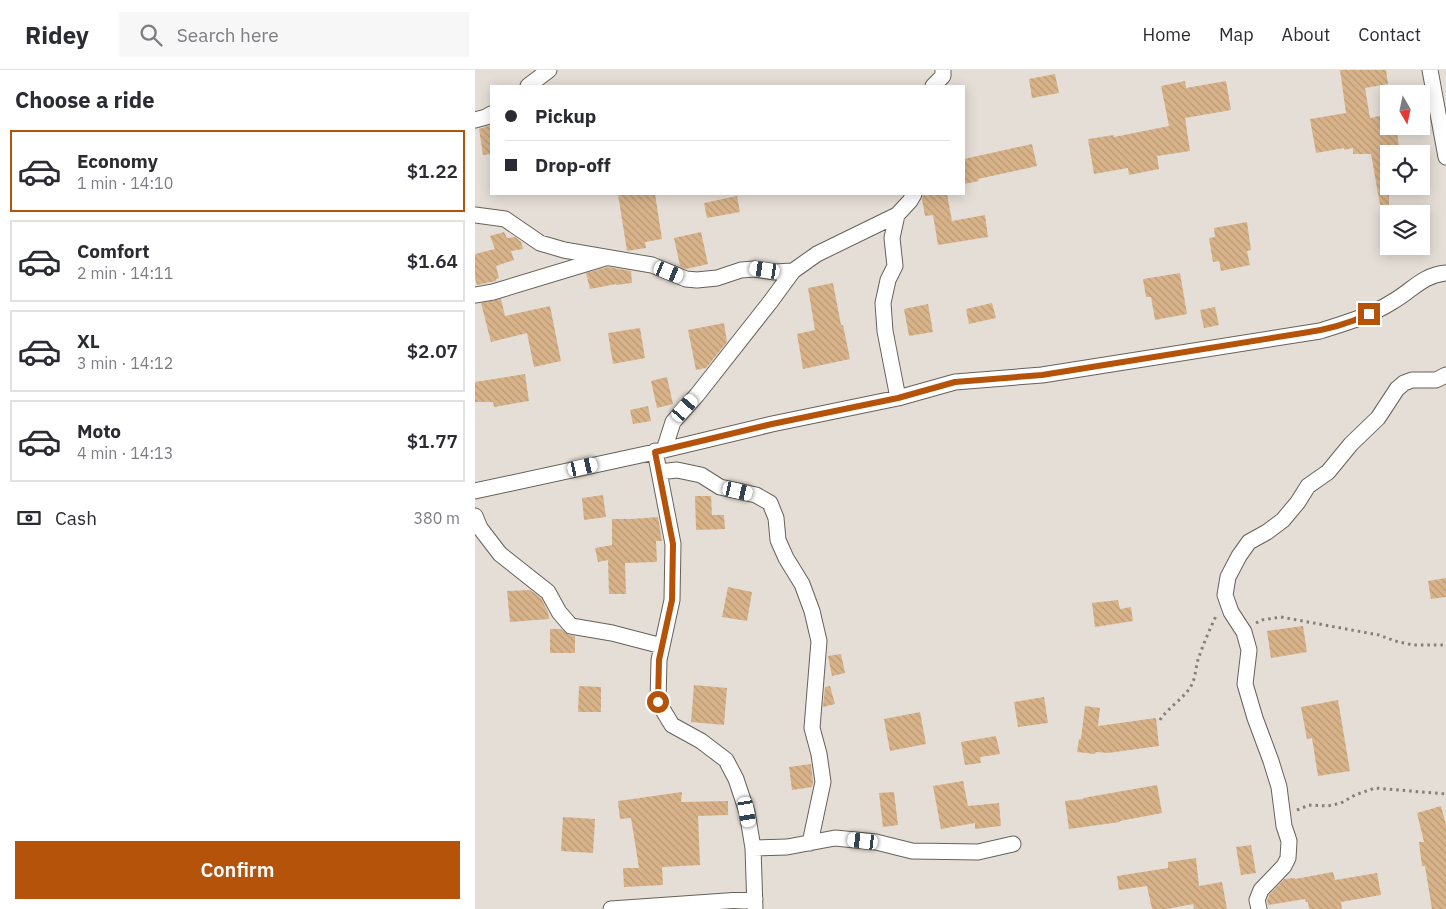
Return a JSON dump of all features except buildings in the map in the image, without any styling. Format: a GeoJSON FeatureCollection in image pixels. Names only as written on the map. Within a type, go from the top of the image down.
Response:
{"type":"FeatureCollection","features":[{"type":"Feature","properties":{"kind":"street"},"geometry":{"type":"LineString","coordinates":[[529,85],[549,70]]}},
{"type":"Feature","properties":{"kind":"street"},"geometry":{"type":"LineString","coordinates":[[934,85],[943,76],[943,70]]}},
{"type":"Feature","properties":{"kind":"street"},"geometry":{"type":"LineString","coordinates":[[1430,70],[1446,157]]}},
{"type":"Feature","properties":{"kind":"street"},"geometry":{"type":"LineString","coordinates":[[475,120],[490,115]]}},
{"type":"Feature","properties":{"kind":"street"},"geometry":{"type":"LineString","coordinates":[[611,909],[755,904],[753,848],[747,812],[736,779],[726,760],[701,741],[672,725],[658,702],[659,660],[672,600],[673,544],[659,472],[660,451],[673,422],[697,395],[793,271],[817,254],[897,215],[913,195]]}},
{"type":"Feature","properties":{"kind":"street"},"geometry":{"type":"LineString","coordinates":[[475,215],[505,219],[540,243],[565,250],[652,265],[686,279],[717,278],[754,268],[775,272],[793,271]]}},
{"type":"Feature","properties":{"kind":"street"},"geometry":{"type":"LineString","coordinates":[[897,215],[892,238],[895,266],[888,280],[883,303],[885,331],[898,398]]}},
{"type":"Feature","properties":{"kind":"street"},"geometry":{"type":"LineString","coordinates":[[475,295],[493,292],[606,258]]}},
{"type":"Feature","properties":{"kind":"street"},"geometry":{"type":"LineString","coordinates":[[475,491],[660,451],[772,424],[898,398],[955,382],[1042,375],[1320,330],[1357,320],[1393,302],[1423,279],[1437,274],[1446,274]]}},
{"type":"Feature","properties":{"kind":"street"},"geometry":{"type":"LineString","coordinates":[[1259,909],[1257,900],[1261,890],[1284,866],[1288,858],[1289,841],[1284,826],[1279,787],[1245,684],[1249,650],[1242,629],[1231,612],[1225,595],[1228,577],[1249,542],[1283,520],[1308,486],[1327,472],[1351,444],[1378,418],[1397,389],[1404,383],[1412,380],[1436,380],[1446,375]]}},
{"type":"Feature","properties":{"kind":"street"},"geometry":{"type":"LineString","coordinates":[[659,472],[677,470],[701,475],[720,487],[756,495],[770,503],[776,518],[779,540],[786,558],[802,584],[812,611],[819,641],[812,728],[819,754],[823,782],[810,842]]}},
{"type":"Feature","properties":{"kind":"street"},"geometry":{"type":"LineString","coordinates":[[475,516],[480,528],[500,554],[548,592],[559,612],[571,626],[612,633],[662,646]]}},
{"type":"Feature","properties":{"kind":"street"},"geometry":{"type":"LineString","coordinates":[[753,848],[787,847],[835,838],[877,842],[912,851],[978,852],[1013,844]]}},
{"type":"Feature","properties":{"kind":"path"},"geometry":{"type":"LineString","coordinates":[[1160,720],[1193,682],[1208,632],[1225,595]]}},
{"type":"Feature","properties":{"kind":"path"},"geometry":{"type":"LineString","coordinates":[[1242,629],[1262,620],[1281,617],[1379,635],[1413,645],[1446,645]]}},
{"type":"Feature","properties":{"kind":"path"},"geometry":{"type":"LineString","coordinates":[[1284,826],[1296,811],[1303,807],[1309,805],[1328,806],[1341,803],[1355,795],[1375,788],[1446,794]]}},
{"type":"Feature","properties":{"kind":"route"},"geometry":{"type":"LineString","coordinates":[[658,702],[659,660],[672,600],[673,544],[655,452],[772,424],[898,398],[955,382],[1042,375],[1303,333],[1357,320],[1369,314]]}}]}
